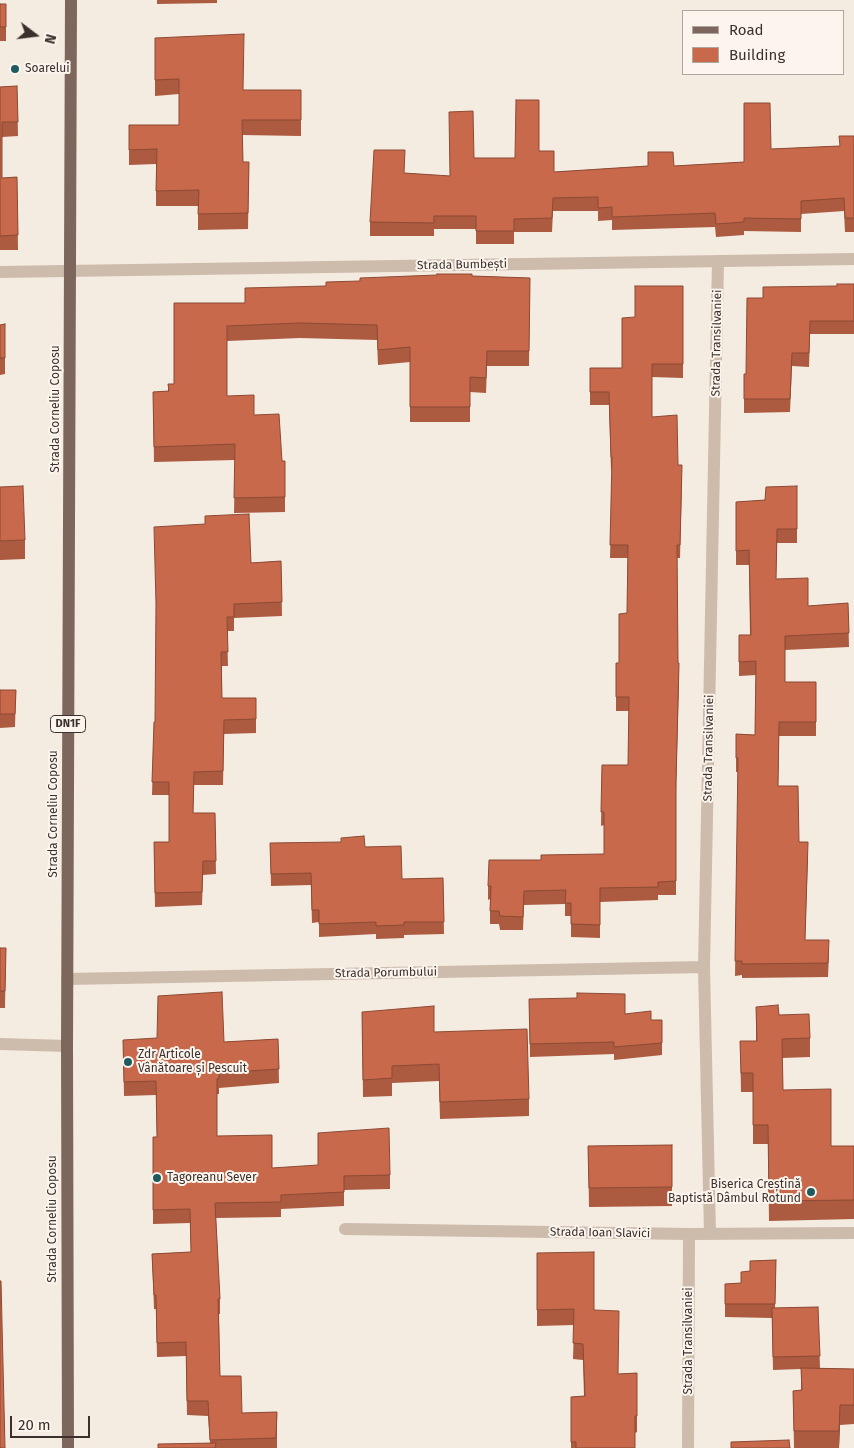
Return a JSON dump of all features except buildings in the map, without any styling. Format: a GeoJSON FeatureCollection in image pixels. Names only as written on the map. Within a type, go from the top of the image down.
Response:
{"type":"FeatureCollection","features":[{"type":"Feature","properties":{"kind":"main road","name":"Strada Corneliu Coposu"},"geometry":{"type":"LineString","coordinates":[[68,1448],[67,979],[71,0]]}},
{"type":"Feature","properties":{"kind":"street","name":"Strada Bumbești"},"geometry":{"type":"LineString","coordinates":[[0,272],[854,259]]}},
{"type":"Feature","properties":{"kind":"street","name":"Strada Transilvaniei"},"geometry":{"type":"LineString","coordinates":[[710,1234],[704,967],[718,261]]}},
{"type":"Feature","properties":{"kind":"street","name":"Strada Porumbului"},"geometry":{"type":"LineString","coordinates":[[67,979],[704,967]]}},
{"type":"Feature","properties":{"kind":"street"},"geometry":{"type":"LineString","coordinates":[[0,1044],[67,1046]]}},
{"type":"Feature","properties":{"kind":"street","name":"Strada Ioan Slavici"},"geometry":{"type":"LineString","coordinates":[[345,1229],[690,1234],[854,1232]]}},
{"type":"Feature","properties":{"kind":"street","name":"Strada Transilvaniei"},"geometry":{"type":"LineString","coordinates":[[688,1448],[690,1234]]}},
{"type":"Feature","properties":{"kind":"place","name":"Soarelui"},"geometry":{"type":"Point","coordinates":[15,69]}},
{"type":"Feature","properties":{"kind":"place","name":"Zdr Articole Vânătoare și Pescuit"},"geometry":{"type":"Point","coordinates":[128,1062]}},
{"type":"Feature","properties":{"kind":"place","name":"Tagoreanu Sever"},"geometry":{"type":"Point","coordinates":[157,1178]}},
{"type":"Feature","properties":{"kind":"place","name":"Biserica Creștină Baptistă Dâmbul Rotund"},"geometry":{"type":"Point","coordinates":[811,1192]}}]}
